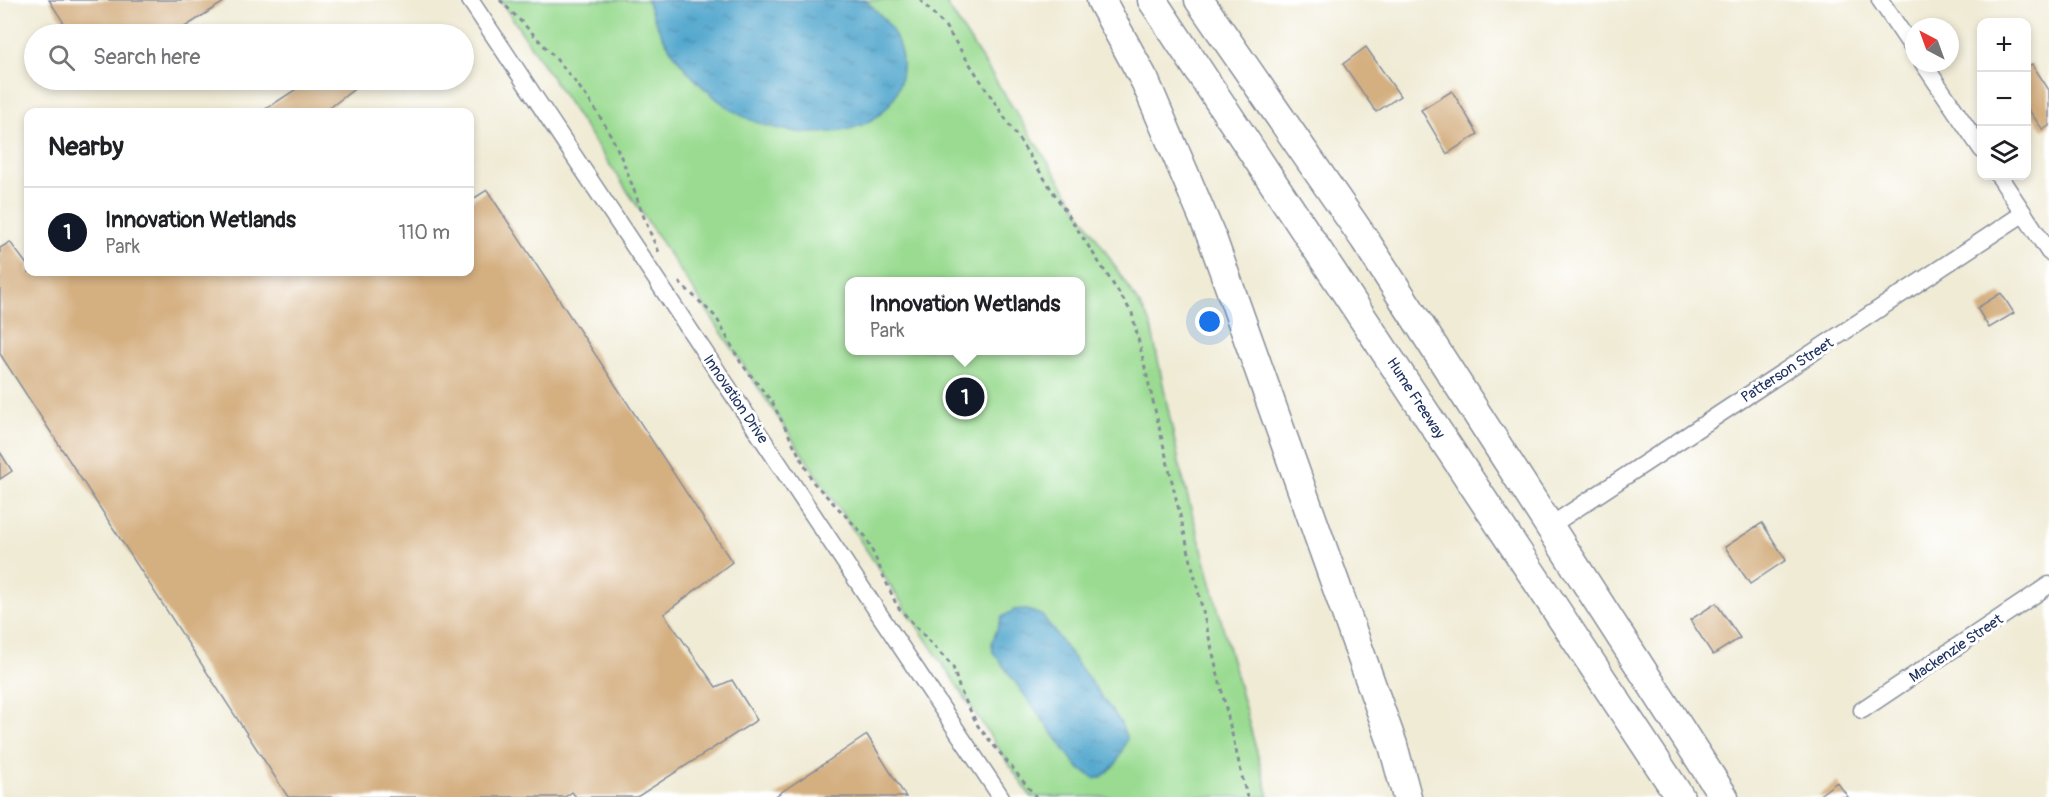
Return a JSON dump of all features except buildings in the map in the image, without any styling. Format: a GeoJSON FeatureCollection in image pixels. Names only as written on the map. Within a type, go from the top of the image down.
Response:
{"type":"FeatureCollection","features":[{"type":"Feature","properties":{"kind":"highway"},"geometry":{"type":"LineString","coordinates":[[1101,0],[1145,81],[1212,238],[1393,745],[1407,797]]}},
{"type":"Feature","properties":{"kind":"highway","name":"Hume Freeway"},"geometry":{"type":"LineString","coordinates":[[1152,0],[1680,797]]}},
{"type":"Feature","properties":{"kind":"highway"},"geometry":{"type":"LineString","coordinates":[[1199,0],[1365,240],[1724,797]]}},
{"type":"Feature","properties":{"kind":"highway"},"geometry":{"type":"LineString","coordinates":[[1393,745],[1419,797]]}},
{"type":"Feature","properties":{"kind":"street","name":"Innovation Drive"},"geometry":{"type":"LineString","coordinates":[[470,0],[1001,797]]}},
{"type":"Feature","properties":{"kind":"street"},"geometry":{"type":"LineString","coordinates":[[1881,0],[1905,36]]}},
{"type":"Feature","properties":{"kind":"street"},"geometry":{"type":"LineString","coordinates":[[1929,72],[1977,143]]}},
{"type":"Feature","properties":{"kind":"street"},"geometry":{"type":"LineString","coordinates":[[2002,180],[2049,252]]}},
{"type":"Feature","properties":{"kind":"street","name":"Patterson Street"},"geometry":{"type":"LineString","coordinates":[[1550,526],[2024,213]]}},
{"type":"Feature","properties":{"kind":"street","name":"Mackenzie Street"},"geometry":{"type":"LineString","coordinates":[[1862,710],[2049,585]]}},
{"type":"Feature","properties":{"kind":"path"},"geometry":{"type":"LineString","coordinates":[[500,0],[565,66],[593,105],[611,136],[641,212],[665,261]]}},
{"type":"Feature","properties":{"kind":"path"},"geometry":{"type":"LineString","coordinates":[[920,0],[945,26],[1132,313],[1246,797]]}},
{"type":"Feature","properties":{"kind":"path"},"geometry":{"type":"LineString","coordinates":[[677,281],[716,317],[741,363],[772,402],[813,482],[866,537],[897,606],[953,667],[960,690],[978,726],[1036,797]]}},
{"type":"Feature","properties":{"kind":"green space"},"geometry":{"type":"Polygon","coordinates":[[[500,0],[944,0],[1150,321],[1181,472],[1269,797],[1031,797],[500,0]]]}},
{"type":"Feature","properties":{"kind":"water"},"geometry":{"type":"Polygon","coordinates":[[[647,0],[865,0],[880,14],[897,39],[902,58],[902,69],[895,95],[880,114],[859,126],[834,132],[806,133],[779,129],[753,121],[717,99],[691,75],[661,33],[647,0]]]}},
{"type":"Feature","properties":{"kind":"water"},"geometry":{"type":"Polygon","coordinates":[[[1023,609],[1042,615],[1121,723],[1127,739],[1116,764],[1101,778],[1094,778],[1078,768],[993,652],[992,642],[1002,617],[1014,610],[1023,609]]]}},
{"type":"Feature","properties":{"kind":"place","name":"Innovation Wetlands"},"geometry":{"type":"Point","coordinates":[965,397]}}]}
